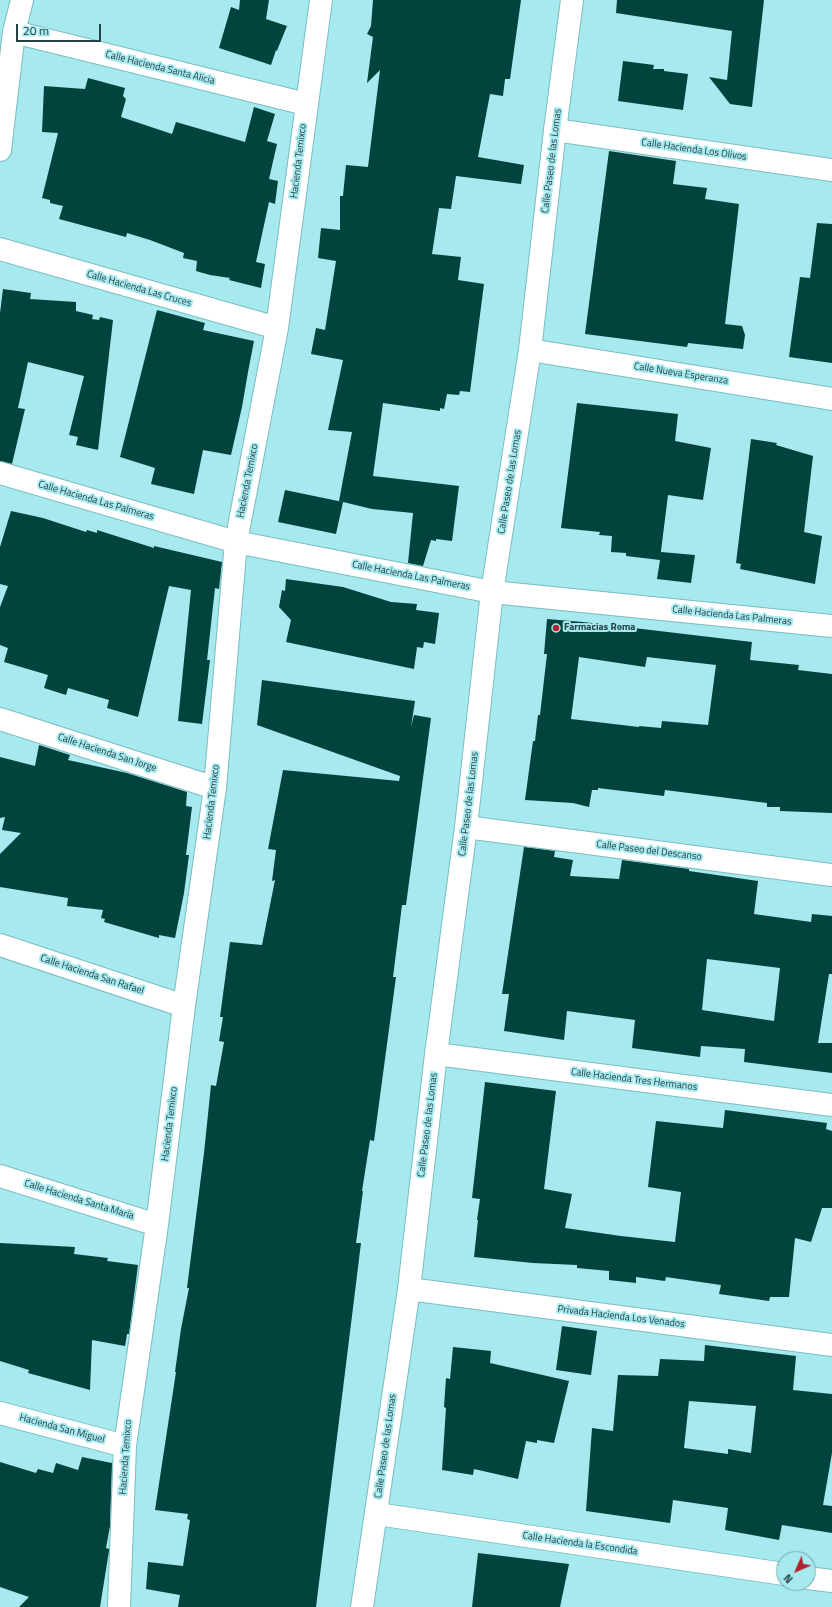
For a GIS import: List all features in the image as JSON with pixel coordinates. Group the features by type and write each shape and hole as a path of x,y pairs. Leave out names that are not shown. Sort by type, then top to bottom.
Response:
{"street":[{"path":"0,150 14,32 22,0"},
{"name":"Hacienda Temixco","path":"119,1607 125,1446 158,1225 184,1006 215,788 236,542 277,328 306,104 322,0"},
{"name":"Calle Paseo de las Lomas","path":"362,1607 409,1290 436,1054 466,827 492,592 530,350 555,130 572,0"},
{"name":"Calle Hacienda Santa Alicia","path":"14,32 306,104"},
{"name":"Calle Hacienda Los Olivos","path":"555,130 832,170"},
{"name":"Calle Hacienda Las Cruces","path":"0,249 277,328"},
{"name":"Calle Nueva Esperanza","path":"530,350 832,399"},
{"name":"Calle Hacienda Las Palmeras","path":"0,473 236,542 492,592 832,626"},
{"name":"Calle Hacienda San Jorge","path":"0,719 215,788"},
{"name":"Calle Paseo del Descanso","path":"466,827 832,875"},
{"name":"Calle Hacienda San Rafael","path":"0,945 184,1006"},
{"name":"Calle Hacienda Tres Hermanos","path":"436,1054 832,1105"},
{"name":"Calle Hacienda Santa María","path":"0,1176 158,1225"},
{"name":"Privada Hacienda Los Venados","path":"409,1290 832,1345"},
{"name":"Hacienda San Miguel","path":"0,1412 125,1446"},
{"name":"Calle Hacienda la Escondida","path":"376,1514 776,1573"},
{"path":"816,1579 832,1581"}],"building":[{"path":"240,0 269,0 266,19 287,26 271,65 219,48 231,7 239,10"},
{"path":"373,0 521,0 510,79 505,79 503,96 490,94 478,157 524,165 521,184 456,176 451,209 439,208 432,254 461,257 458,280 484,284 470,392 460,391 459,395 447,394 444,409 440,408 440,411 383,403 373,476 459,486 452,541 436,539 436,541 431,540 423,566 408,563 413,513 372,509 339,501 352,432 328,430 343,360 311,354 316,328 325,330 336,261 318,258 321,228 340,230 340,196 343,196 346,165 368,167 380,70 367,83 373,37 367,34 371,26"},
{"path":"617,0 764,0 752,107 730,104 709,77 727,80 732,31 616,13"},
{"path":"623,61 654,65 653,69 664,69 664,71 688,74 683,110 618,101"},
{"path":"88,78 125,88 123,96 126,99 121,117 172,134 176,122 245,142 254,107 275,114 267,141 277,144 269,179 278,181 275,204 269,202 256,262 265,264 261,288 229,280 230,278 196,271 197,261 183,258 184,253 150,240 127,233 126,237 59,219 63,206 50,203 50,200 42,198 58,133 42,132 44,86 85,89"},
{"path":"609,151 676,161 673,184 707,188 705,199 739,204 725,324 742,326 745,335 743,349 688,343 687,347 585,334"},
{"path":"817,223 832,224 832,363 789,357 800,277 810,278"},
{"path":"3,289 31,293 30,299 76,302 76,311 93,315 92,319 99,320 100,317 113,320 98,450 76,445 78,437 69,435 84,376 28,362 18,408 25,409 12,464 0,461 0,313"},
{"path":"157,310 205,323 203,330 254,341 242,407 231,455 203,450 194,494 151,484 155,468 120,457"},
{"path":"577,403 678,414 675,441 711,448 703,500 668,495 660,559 661,552 695,555 691,583 657,579 660,560 626,556 626,553 611,552 612,536 599,535 600,532 561,528"},
{"path":"751,439 777,443 776,445 813,456 804,532 822,536 815,584 740,569 741,564 736,563"},
{"path":"285,490 343,502 336,534 278,522"},
{"path":"11,511 43,518 86,532 87,530 97,533 97,530 154,548 154,546 222,562 219,589 215,588 207,660 210,660 202,724 178,721 191,590 169,586 138,717 107,708 109,700 68,688 66,695 44,688 48,675 4,662 8,648 0,645 0,607 8,586 0,584 0,547"},
{"path":"286,579 343,587 391,602 417,604 416,610 439,613 435,644 424,642 423,648 417,647 414,669 286,642 291,620 279,607 282,590 285,591"},
{"path":"547,619 752,642 750,660 799,665 798,670 832,674 832,813 780,811 780,807 767,807 767,803 665,790 664,796 598,788 598,790 592,790 589,807 573,803 525,800 533,741 535,741 538,715 540,715 547,654 544,654","holes":["579,657 645,667 647,657 716,665 708,725 662,721 661,728 571,719"]},
{"path":"262,680 415,701 411,727 414,715 431,718 406,905 402,905 393,977 396,977 374,1141 370,1140 362,1191 356,1243 361,1243 316,1607 178,1607 180,1595 146,1589 148,1562 183,1566 190,1520 187,1519 188,1514 155,1510 181,1329 189,1288 187,1288 211,1085 216,1086 224,1042 219,1041 223,1017 220,1017 230,942 262,945 275,880 272,881 276,850 268,849 283,770 399,781 400,776 257,725"},
{"path":"39,745 70,755 68,760 127,773 187,792 186,806 192,807 186,855 189,855 184,893 175,938 159,935 159,938 104,922 105,919 101,918 103,910 67,906 68,898 0,887 0,854 21,833 2,830 5,817 0,818 0,757 35,766"},
{"path":"524,847 555,851 554,857 573,860 570,876 619,879 622,860 689,869 689,871 758,881 754,914 811,922 812,914 832,916 832,974 829,974 818,1043 832,1043 832,1073 744,1062 745,1049 701,1046 700,1057 632,1048 635,1020 567,1011 564,1040 504,1031 509,994 502,994","holes":["707,959 780,968 774,1021 702,1010"]},
{"path":"485,1082 556,1091 544,1189 572,1194 565,1228 621,1236 675,1242 681,1192 648,1187 656,1121 723,1128 725,1110 827,1123 826,1129 832,1131 832,1208 822,1208 811,1242 795,1238 789,1297 770,1297 769,1301 719,1294 721,1285 666,1277 665,1281 636,1277 636,1283 609,1280 609,1271 577,1268 577,1265 533,1263 474,1257 480,1199 472,1198"},
{"path":"0,1243 75,1247 74,1254 108,1258 107,1261 138,1265 129,1334 127,1334 125,1346 92,1340 90,1390 28,1373 29,1370 0,1361"},
{"path":"562,1326 597,1331 591,1375 556,1370"},
{"path":"705,1345 796,1356 793,1390 832,1394 832,1453 823,1505 832,1506 832,1533 782,1525 779,1540 725,1530 728,1508 673,1500 670,1523 586,1511 592,1428 613,1431 618,1375 658,1376 660,1359 704,1361","holes":["689,1401 756,1406 751,1453 728,1449 728,1454 684,1448"]},
{"path":"453,1347 491,1351 490,1363 569,1381 554,1443 537,1440 537,1443 526,1441 518,1479 474,1469 473,1475 442,1470 446,1408 444,1407 446,1378 450,1379"},
{"path":"82,1457 112,1463 110,1526 106,1548 109,1549 109,1551 100,1607 19,1607 29,1597 0,1587 0,1462 36,1473 38,1469 53,1473 56,1463 78,1470"},
{"path":"478,1553 569,1564 560,1607 472,1607"}],"place":[{"name":"Farmacias Roma","path":"556,628"}]}
